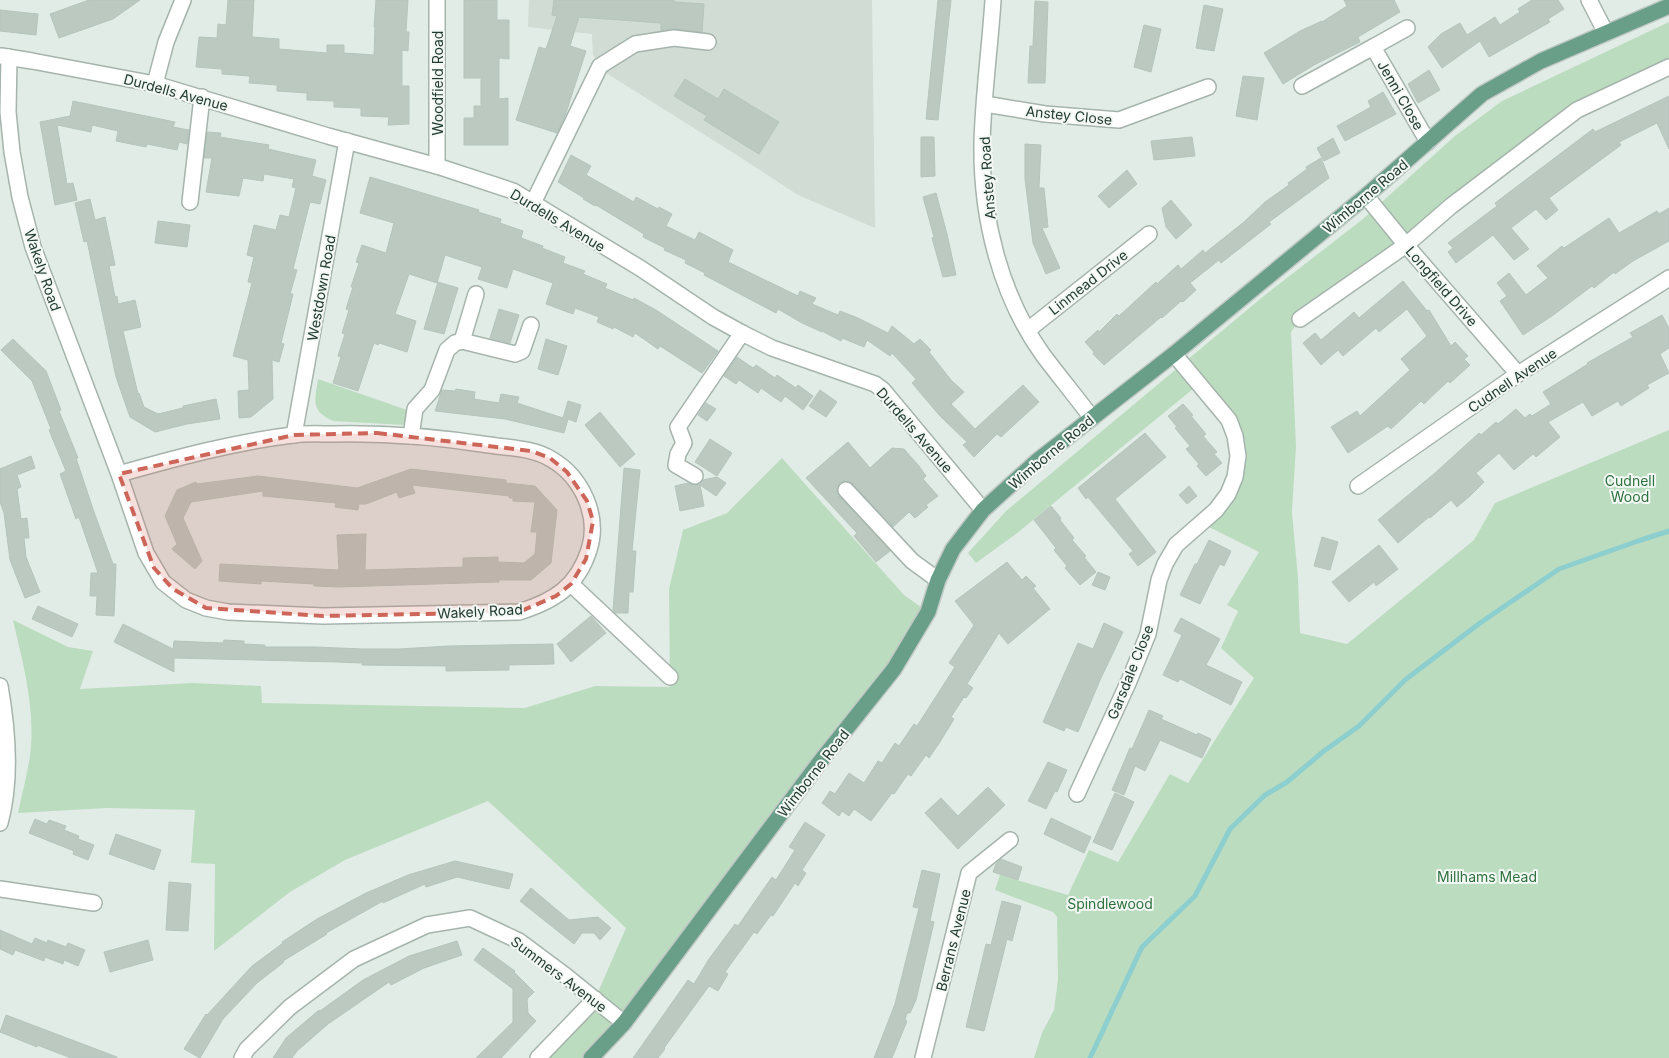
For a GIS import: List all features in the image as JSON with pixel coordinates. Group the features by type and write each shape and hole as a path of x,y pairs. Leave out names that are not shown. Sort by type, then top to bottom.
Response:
{"main road":[{"name":"Wimborne Road","path":"591,1058 624,1023 819,763 894,669 928,612 938,580 953,549 983,510 1037,461 1174,354 1366,196 1482,94 1541,61 1669,6"}],"street":[{"path":"155,84 166,42 183,0"},
{"name":"Woodfield Road","path":"437,0 437,166"},
{"name":"Anstey Road","path":"993,0 982,145 985,200 992,240 1001,270 1028,330 1043,354 1092,418"},
{"path":"1589,0 1606,33"},
{"name":"Jenni Close","path":"1302,86 1407,28"},
{"path":"533,203 600,66 635,44 674,38 708,42"},
{"name":"Jenni Close","path":"1374,47 1428,142"},
{"name":"Durdells Avenue","path":"4,57 155,84 437,166 513,191 742,333 772,348 875,384 983,510"},
{"name":"Wakely Road","path":"4,57 12,152 20,197 33,247 119,474 146,552 163,582 186,600 206,608 228,612 323,616 519,612 538,606 556,596 571,584 580,573 591,543 593,522 587,501 577,484 567,472 550,458 531,451 377,433 294,435 226,446 119,474"},
{"path":"1300,319 1406,246 1451,206 1577,110 1669,67"},
{"name":"Anstey Close","path":"984,104 1045,114 1119,120 1208,87"},
{"path":"190,202 202,97"},
{"name":"Westdown Road","path":"294,435 347,141"},
{"name":"Longfield Drive","path":"1366,196 1406,246 1518,374"},
{"name":"Linmead Drive","path":"1028,330 1149,234"},
{"name":"Cudnell Avenue","path":"1358,486 1518,374 1669,278"},
{"path":"462,341 476,294"},
{"path":"411,436 415,409 432,390 447,350 455,343 462,341 515,354 522,351 532,325"},
{"path":"695,476 676,465 678,454 684,443 678,427 742,333"},
{"name":"Garsdale Close","path":"1077,794 1125,690 1148,634 1159,580 1165,564 1176,545 1216,510 1228,494 1235,477 1238,456 1235,436 1229,420 1174,354"},
{"path":"846,490 912,561 938,580"},
{"path":"571,584 670,677"},
{"path":"0,686 6,719 8,763 4,809 0,823"},
{"name":"Berrans Avenue","path":"923,1058 969,873 1010,840"},
{"path":"0,889 94,903"},
{"name":"Summers Avenue","path":"242,1058 247,1049 290,1007 354,959 427,924 470,918 520,941 624,1023"},
{"path":"538,1058 595,999"}],"highlighted area":[{"path":"377,433 531,451 550,458 567,472 587,501 593,521 586,559 571,584 556,596 519,612 323,616 206,608 173,589 154,568 119,474 294,435"}],"shaded area":[{"path":"529,0 872,0 875,228 798,195 606,73 593,55 592,34 528,27"}],"green space":[{"path":"1669,22 1669,67 1577,110 1300,319 1291,332 1296,446 1292,512 1298,578 1300,633 1347,644 1474,540 1495,503 1669,430 1669,1058 1034,1058 1042,1033 1054,1010 1058,979 1057,917 1053,912 995,890 1000,875 1068,895 1089,850 1118,862 1170,774 1188,783 1254,678 1221,648 1238,611 1227,605 1259,552 1201,523 1228,494 1235,436 1199,384 1016,534 976,563 968,553 1006,511 1265,295 1363,219 1455,136 1502,101"},
{"path":"318,379 407,410 405,425 333,421 317,409 315,399"},
{"path":"782,458 904,595 928,612 591,1058 538,1058 595,999 626,928 488,801 345,860 290,892 214,951 215,864 191,863 195,810 107,808 18,813 30,756 31,722 28,687 13,620 68,647 93,651 80,689 192,683 261,686 262,703 525,708 595,686 670,687 669,589 683,530 727,513"}],"building":[{"path":"89,0 140,0 113,19 59,38 50,14"},
{"path":"228,0 254,0 252,37 279,39 279,49 327,53 327,45 344,45 344,53 374,55 376,0 408,0 406,32 409,32 408,51 402,50 402,86 409,86 409,124 388,125 389,117 361,116 361,108 334,107 334,101 307,100 307,93 277,91 277,85 249,83 250,76 222,74 222,69 196,67 199,37 217,38 218,24 226,25"},
{"path":"464,0 497,0 497,20 509,20 509,59 499,58 499,99 508,98 508,145 464,145 464,118 474,118 474,106 481,106 481,78 464,78"},
{"path":"554,0 674,0 674,2 704,4 702,32 675,29 661,31 661,23 579,17 570,46 586,51 565,116 557,133 516,120 539,47 546,49 557,16 552,15"},
{"path":"938,0 951,0 938,120 926,119"},
{"path":"1344,0 1394,0 1400,12 1358,37 1360,42 1314,65 1283,84 1264,53 1300,31 1322,22 1347,6"},
{"path":"1532,0 1558,0 1564,9 1548,19 1550,22 1489,57 1480,41 1442,68 1428,47 1441,34 1460,23 1467,35 1495,17 1500,25 1520,12 1518,9"},
{"path":"1035,1 1048,2 1045,83 1028,83 1030,46 1033,46"},
{"path":"1204,5 1223,9 1214,51 1196,48"},
{"path":"0,10 38,14 36,35 0,31"},
{"path":"1144,25 1161,29 1151,72 1134,67"},
{"path":"1429,70 1440,90 1418,103 1408,84"},
{"path":"1243,76 1264,78 1257,120 1236,116"},
{"path":"685,79 718,99 724,89 779,122 759,154 704,120 707,116 674,96"},
{"path":"1383,92 1396,114 1345,141 1337,126 1371,107 1368,101"},
{"path":"1669,96 1669,149 1657,123 1619,142 1621,145 1549,198 1558,210 1546,220 1536,209 1511,228 1529,249 1514,260 1493,235 1456,263 1448,252 1453,248 1448,243 1497,206 1495,203 1593,129 1595,132"},
{"path":"73,101 175,122 173,127 189,130 187,144 179,142 177,150 147,144 146,147 116,141 118,131 92,125 91,132 57,125 67,184 73,183 77,200 55,205 40,122 70,116"},
{"path":"207,132 221,133 220,137 269,145 268,149 316,160 312,176 326,180 320,204 310,202 293,269 297,270 290,294 293,294 281,343 284,344 279,362 272,360 273,399 251,417 239,418 238,391 249,390 248,360 233,356 252,283 248,282 254,257 247,255 254,225 276,230 280,215 289,217 296,188 292,187 294,179 264,174 263,181 243,178 239,196 206,192 212,158 204,158"},
{"path":"921,137 934,137 935,176 921,177"},
{"path":"1192,137 1195,156 1154,160 1151,141"},
{"path":"1333,138 1340,153 1324,161 1317,148"},
{"path":"1025,144 1041,145 1039,188 1044,188 1048,227 1042,228 1060,268 1046,274 1033,243 1025,179"},
{"path":"571,155 591,166 586,175 634,202 636,197 672,214 666,226 695,240 699,232 733,250 728,262 798,296 800,291 816,298 812,304 838,315 840,311 888,333 892,326 914,344 920,339 931,350 929,352 951,380 964,392 951,404 975,429 1023,385 1039,402 1001,437 997,434 974,457 963,445 967,442 940,416 912,383 916,379 892,353 890,356 867,340 864,347 842,338 841,341 802,323 778,309 776,313 704,275 705,273 685,263 686,260 664,250 665,248 643,237 644,234 583,199 558,182"},
{"path":"1321,158 1329,178 1269,222 1271,224 1221,263 1219,260 1190,283 1196,290 1104,365 1093,354 1094,352 1085,342 1098,330 1099,332 1117,314 1119,316 1156,282 1157,284 1178,265 1181,269 1203,250 1205,253 1244,222 1265,202 1289,185 1288,183 1307,169 1306,167"},
{"path":"1127,170 1137,184 1109,208 1098,196"},
{"path":"370,177 479,210 478,212 501,219 500,223 523,231 521,238 565,257 563,263 585,271 583,274 607,284 605,288 633,300 634,298 656,310 718,351 702,373 660,346 658,349 635,333 633,337 614,327 613,329 597,322 599,317 575,308 573,314 546,304 553,283 513,269 507,288 478,279 482,267 445,255 437,283 409,274 395,314 416,321 407,352 374,343 358,391 333,383 341,357 338,356 345,334 342,333 349,310 346,309 359,263 356,262 362,245 386,253 394,223 360,213"},
{"path":"936,193 956,275 943,277 932,238 934,237 923,197"},
{"path":"90,199 95,220 105,217 115,265 109,266 118,304 135,300 141,327 123,331 138,394 144,407 158,414 216,399 220,419 187,424 155,432 130,417 116,377 87,241 84,242 75,203"},
{"path":"1171,200 1192,225 1176,239 1166,227 1162,208"},
{"path":"1669,208 1669,241 1633,261 1615,274 1614,272 1594,288 1592,286 1523,335 1500,301 1507,296 1497,283 1509,273 1526,295 1548,278 1537,266 1562,246 1564,248 1609,218 1619,233 1657,211 1659,214"},
{"path":"158,221 190,225 187,247 155,243"},
{"path":"1403,281 1427,311 1429,310 1451,346 1455,342 1468,356 1464,359 1470,365 1450,383 1448,381 1424,404 1421,401 1391,429 1388,426 1348,453 1331,427 1357,411 1360,416 1410,370 1401,359 1427,336 1407,309 1379,332 1376,328 1343,356 1338,350 1321,365 1303,343 1315,333 1321,340 1354,312 1359,318"},
{"path":"438,282 458,288 444,334 424,329"},
{"path":"499,309 519,315 510,343 490,338"},
{"path":"1662,315 1669,328 1669,348 1660,354 1669,373 1647,385 1649,388 1621,406 1618,401 1592,416 1583,402 1548,422 1560,437 1536,457 1533,454 1514,470 1499,453 1476,473 1484,482 1470,496 1457,507 1451,500 1398,543 1378,520 1435,473 1479,433 1481,435 1496,422 1498,424 1516,409 1525,418 1530,414 1532,416 1551,404 1543,392 1587,363 1633,337 1630,333"},
{"path":"13,339 46,371 61,410 59,411 78,458 76,458 94,512 113,564 116,564 114,616 96,615 97,596 90,596 91,573 98,573 79,517 76,519 60,474 66,471 49,430 51,429 32,381 1,350"},
{"path":"546,339 567,346 558,375 538,369"},
{"path":"737,357 753,368 756,365 775,378 777,375 796,388 798,385 813,396 803,410 785,396 781,402 761,388 758,393 739,380 736,384 724,376"},
{"path":"456,389 475,392 474,399 499,403 501,394 519,397 517,403 563,418 568,401 581,405 576,422 568,419 564,433 505,419 435,411 442,390 455,391"},
{"path":"820,390 837,402 826,417 809,406"},
{"path":"706,403 716,409 707,421 698,415"},
{"path":"1183,404 1206,434 1203,436 1217,452 1214,454 1222,463 1206,476 1197,466 1199,464 1186,449 1190,446 1168,416"},
{"path":"600,412 635,454 620,467 585,425"},
{"path":"1145,433 1166,457 1115,499 1156,552 1138,566 1129,554 1133,551 1088,497 1086,499 1078,488"},
{"path":"710,439 732,453 717,476 695,462"},
{"path":"848,442 870,468 892,448 904,449 926,476 923,479 938,496 926,505 928,507 915,518 909,512 893,527 852,483 844,481 839,484 837,492 839,496 890,551 876,562 854,536 857,533 806,478"},
{"path":"31,456 35,468 17,475 21,487 17,489 21,519 27,518 29,538 24,538 26,557 40,592 25,598 10,560 4,513 0,502 0,469"},
{"path":"624,468 640,470 632,551 636,551 633,592 629,592 628,613 615,613 613,610"},
{"path":"411,469 506,480 506,483 535,486 557,510 551,563 531,580 499,580 499,582 338,587 261,581 261,584 219,581 220,564 339,570 337,535 366,534 365,570 463,567 463,558 498,557 498,562 524,563 535,554 537,532 531,532 535,502 513,501 513,498 509,498 509,496 412,485 415,493 399,498 397,492 366,504 359,504 358,510 335,507 336,503 263,496 263,491 191,502 183,518 202,561 195,569 172,549 177,544 165,516 177,490 196,482 197,484 258,476 357,488"},
{"path":"717,477 726,483 716,496 700,485 704,506 680,511 675,486 688,483 700,484 703,480"},
{"path":"1189,486 1197,496 1187,504 1179,495"},
{"path":"1051,506 1074,538 1072,540 1086,556 1084,557 1096,572 1080,585 1065,568 1067,566 1054,550 1056,548 1034,520"},
{"path":"1322,537 1338,542 1330,570 1314,566"},
{"path":"1209,540 1231,551 1224,566 1220,564 1200,604 1180,595"},
{"path":"1379,545 1398,569 1376,586 1374,582 1349,602 1332,582"},
{"path":"1007,562 1022,580 1026,576 1036,586 1033,588 1050,609 1008,644 999,633 967,684 973,688 966,698 964,697 951,717 954,719 940,742 929,758 926,755 911,776 908,774 871,821 854,809 849,816 842,811 839,816 822,803 830,791 835,794 849,773 864,783 878,761 882,763 895,743 899,746 914,724 917,726 955,667 949,663 974,625 955,601"},
{"path":"1098,572 1110,577 1105,590 1092,585"},
{"path":"38,606 78,624 72,637 32,619"},
{"path":"591,616 606,633 571,662 557,644"},
{"path":"1181,618 1220,639 1206,665 1242,682 1231,705 1180,679 1178,682 1163,675 1182,635 1174,631"},
{"path":"1104,623 1123,632 1078,732 1066,727 1064,731 1043,722 1078,643 1093,649"},
{"path":"123,624 173,649 174,641 223,643 224,640 244,641 244,644 265,645 265,647 363,649 553,644 554,664 509,665 509,670 446,671 446,666 174,658 174,672 114,642"},
{"path":"1149,710 1163,716 1161,719 1211,739 1202,758 1160,740 1145,771 1135,766 1124,795 1112,790"},
{"path":"1048,762 1067,770 1057,792 1055,791 1046,809 1028,801"},
{"path":"988,787 1005,805 958,849 925,813 941,798 958,816"},
{"path":"1115,793 1134,802 1112,850 1093,842"},
{"path":"1051,818 1091,837 1084,853 1044,834"},
{"path":"35,819 47,824 49,820 66,826 64,830 79,836 78,839 94,845 88,860 73,854 74,851 29,833"},
{"path":"805,822 825,835 802,870 806,873 798,886 795,883 773,916 771,915 757,934 754,932 725,972 728,974 718,991 709,986 658,1058 633,1058 688,980 694,984 709,959 735,924 738,926 772,877 776,880 795,850 789,847"},
{"path":"116,834 161,850 154,870 109,854"},
{"path":"1001,859 1022,867 1018,880 993,872 996,864"},
{"path":"455,861 513,874 509,889 457,877 426,887 425,884 383,903 383,901 326,933 283,961 257,983 223,1019 200,1058 184,1049 206,1014 252,966 282,942 317,919 366,893 408,875"},
{"path":"922,870 940,874 930,921 934,922 916,1000 910,1013 907,1013 905,1020 907,1021 892,1058 874,1058 895,1004 919,908 913,907"},
{"path":"169,882 191,884 188,931 166,930"},
{"path":"531,888 569,920 598,917 611,928 600,940 594,933 582,933 574,944 520,901"},
{"path":"1002,901 1021,906 1012,941 1007,939 984,1031 966,1027 986,944 991,945"},
{"path":"0,930 32,944 35,938 47,943 48,940 66,947 68,943 85,950 78,966 64,960 63,964 45,957 44,961 15,950 13,955 0,949"},
{"path":"148,940 153,960 110,972 104,952"},
{"path":"457,941 462,955 424,968 391,985 389,982 328,1024 297,1051 292,1058 273,1058 286,1038 319,1010 363,980 409,956"},
{"path":"483,948 515,971 534,992 527,999 528,1013 536,1021 501,1058 476,1058 513,1022 513,989 474,960"},
{"path":"6,1015 117,1058 71,1058 37,1045 37,1047 0,1032"}],"waterway":[{"path":"1090,1058 1142,947 1195,896 1230,829 1265,795 1287,782 1324,751 1359,726 1405,680 1480,623 1559,569 1669,531"}],"park label":[{"name":"Cudnell Wood","path":"1630,488"},
{"name":"Millhams Mead","path":"1487,876"},
{"name":"Spindlewood","path":"1110,903"}]}
